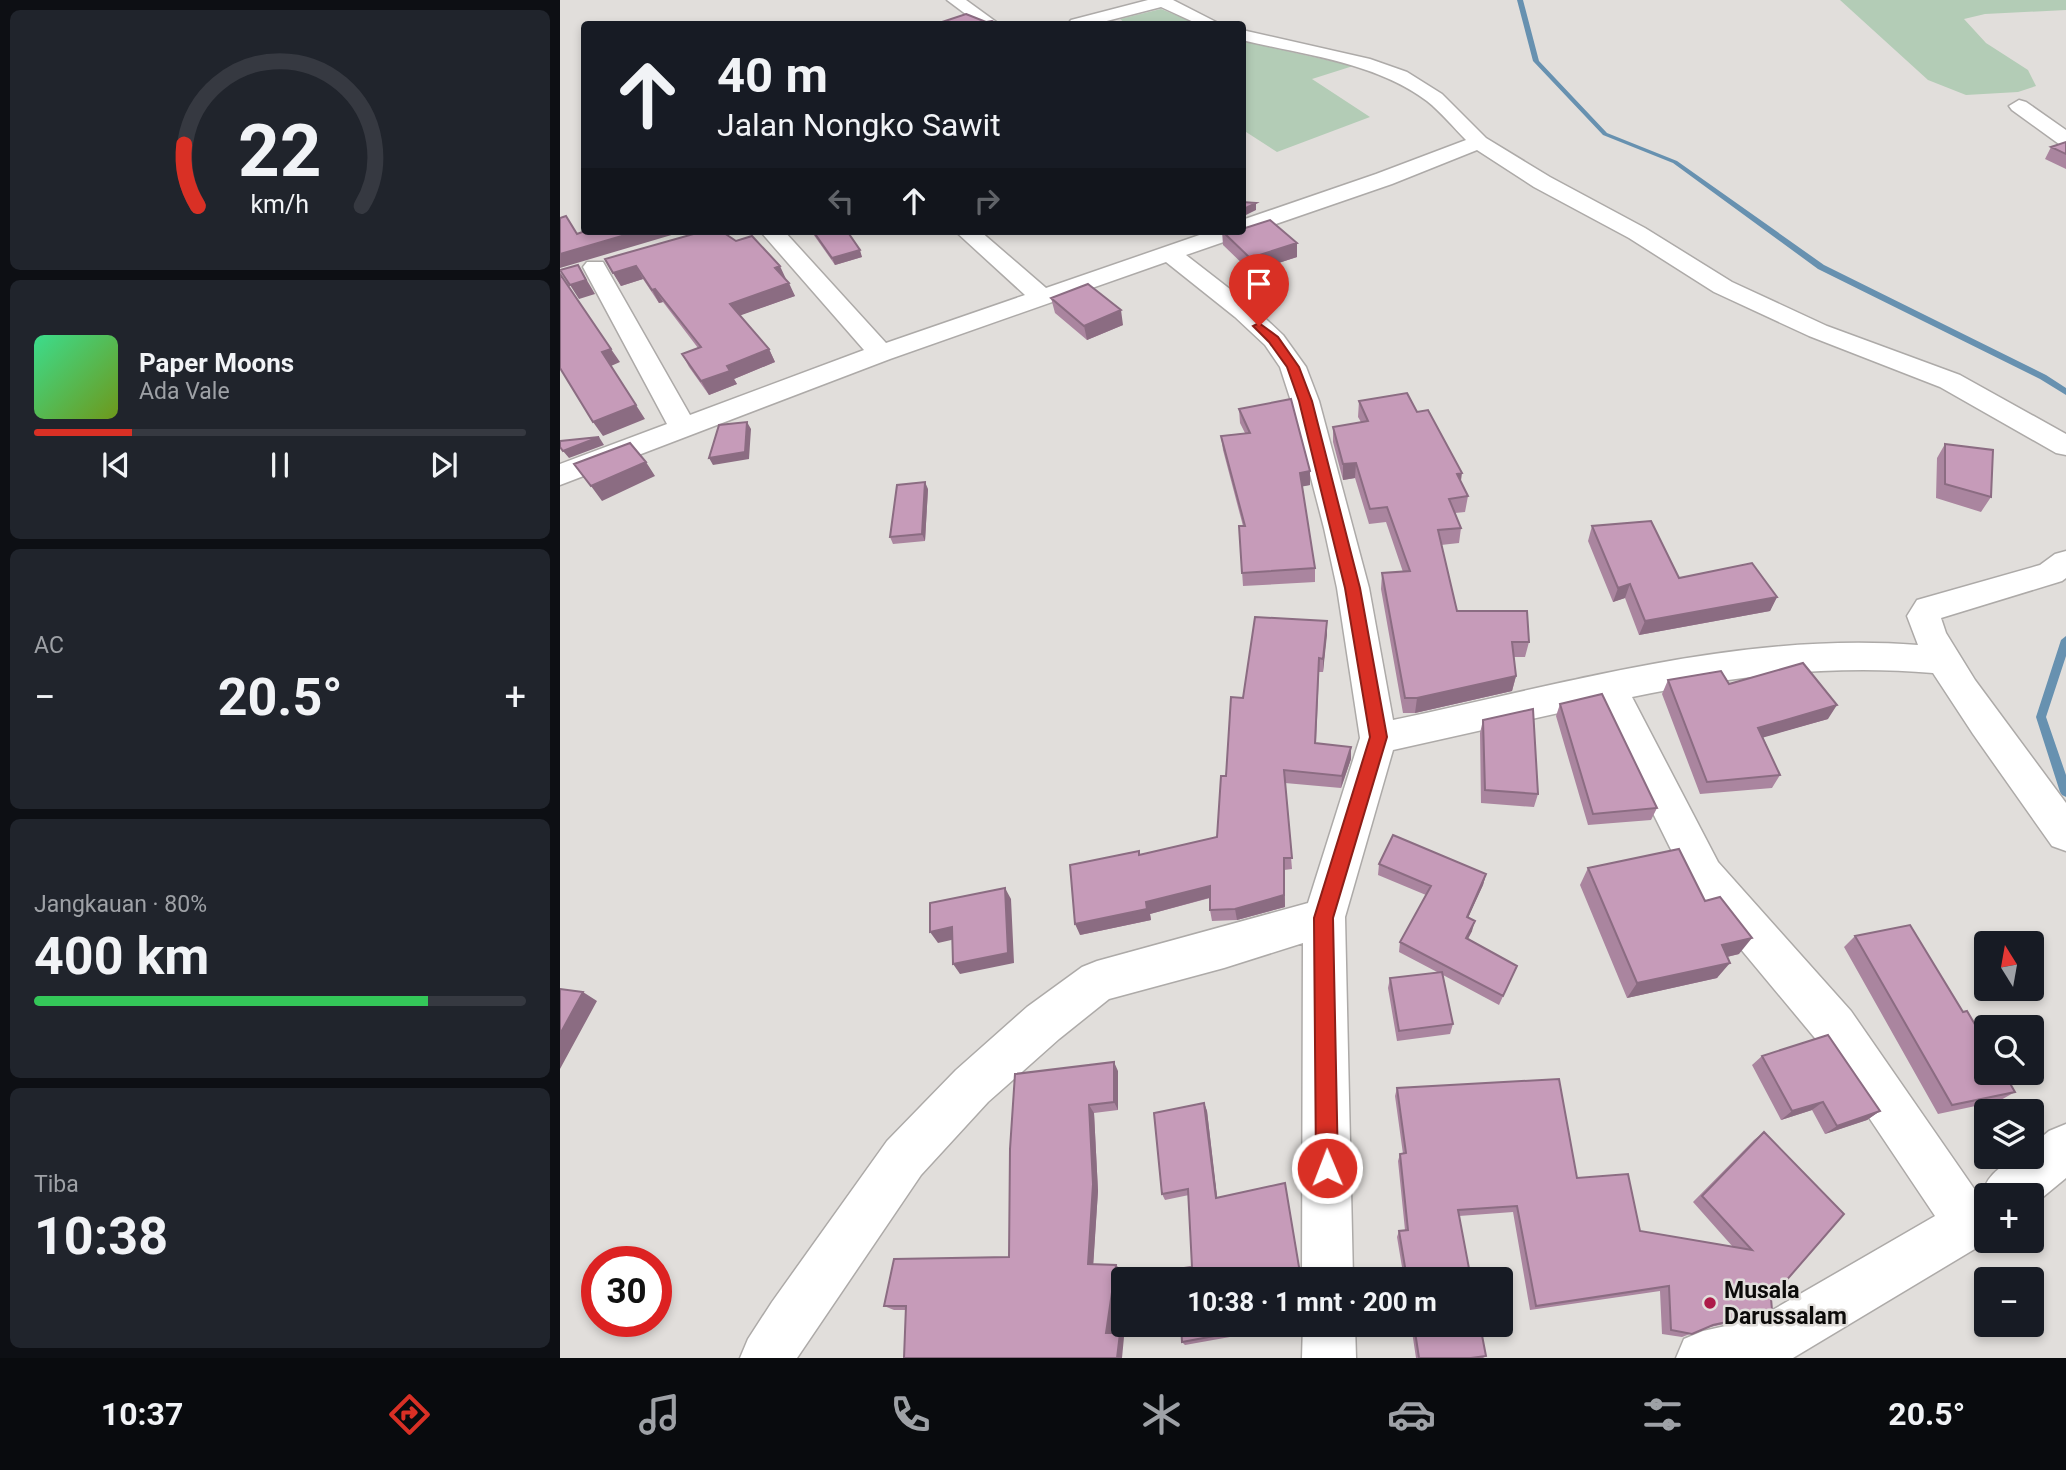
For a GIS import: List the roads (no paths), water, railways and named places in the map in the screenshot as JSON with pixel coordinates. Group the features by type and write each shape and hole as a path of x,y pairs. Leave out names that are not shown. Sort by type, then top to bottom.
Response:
{"street":[{"path":"955,0 986,21"},
{"path":"1088,21 1162,1 1205,21"},
{"path":"1246,36 1364,63 1400,76 1435,98 1479,142 1542,182 1637,233 1723,287 1818,331 1950,381 2066,446"},
{"path":"2019,106 2066,140"},
{"path":"1246,227 1363,187 1479,142"},
{"path":"775,235 881,353"},
{"path":"971,235 1042,297"},
{"path":"560,475 625,453 683,428 881,353 1042,297 1177,243 1214,235"},
{"path":"1177,243 1274,340 1293,367 1306,401 1353,588 1378,737 1324,918 1328,1267"},
{"path":"595,267 683,428"},
{"path":"2066,562 2051,573 1929,609 1924,616 1924,626 1942,660 2066,834"},
{"path":"1378,737 1657,676 1749,664 1864,654 1942,660"},
{"path":"1609,688 1704,875 1974,1194"},
{"path":"766,1358 904,1158 972,1086 1043,1023 1097,982 1324,918"},
{"path":"2021,1183 2066,1148"},
{"path":"1703,1358 1766,1344 1974,1218"},
{"path":"1329,1337 1329,1358"}],"waterway":[{"path":"1520,0 1536,61 1605,134 1675,162 1821,267 2043,377 2066,392"},
{"path":"2066,640 2041,717 2066,792"}],"place":[{"name":"Musala Darussalam","path":"1710,1303"}]}
